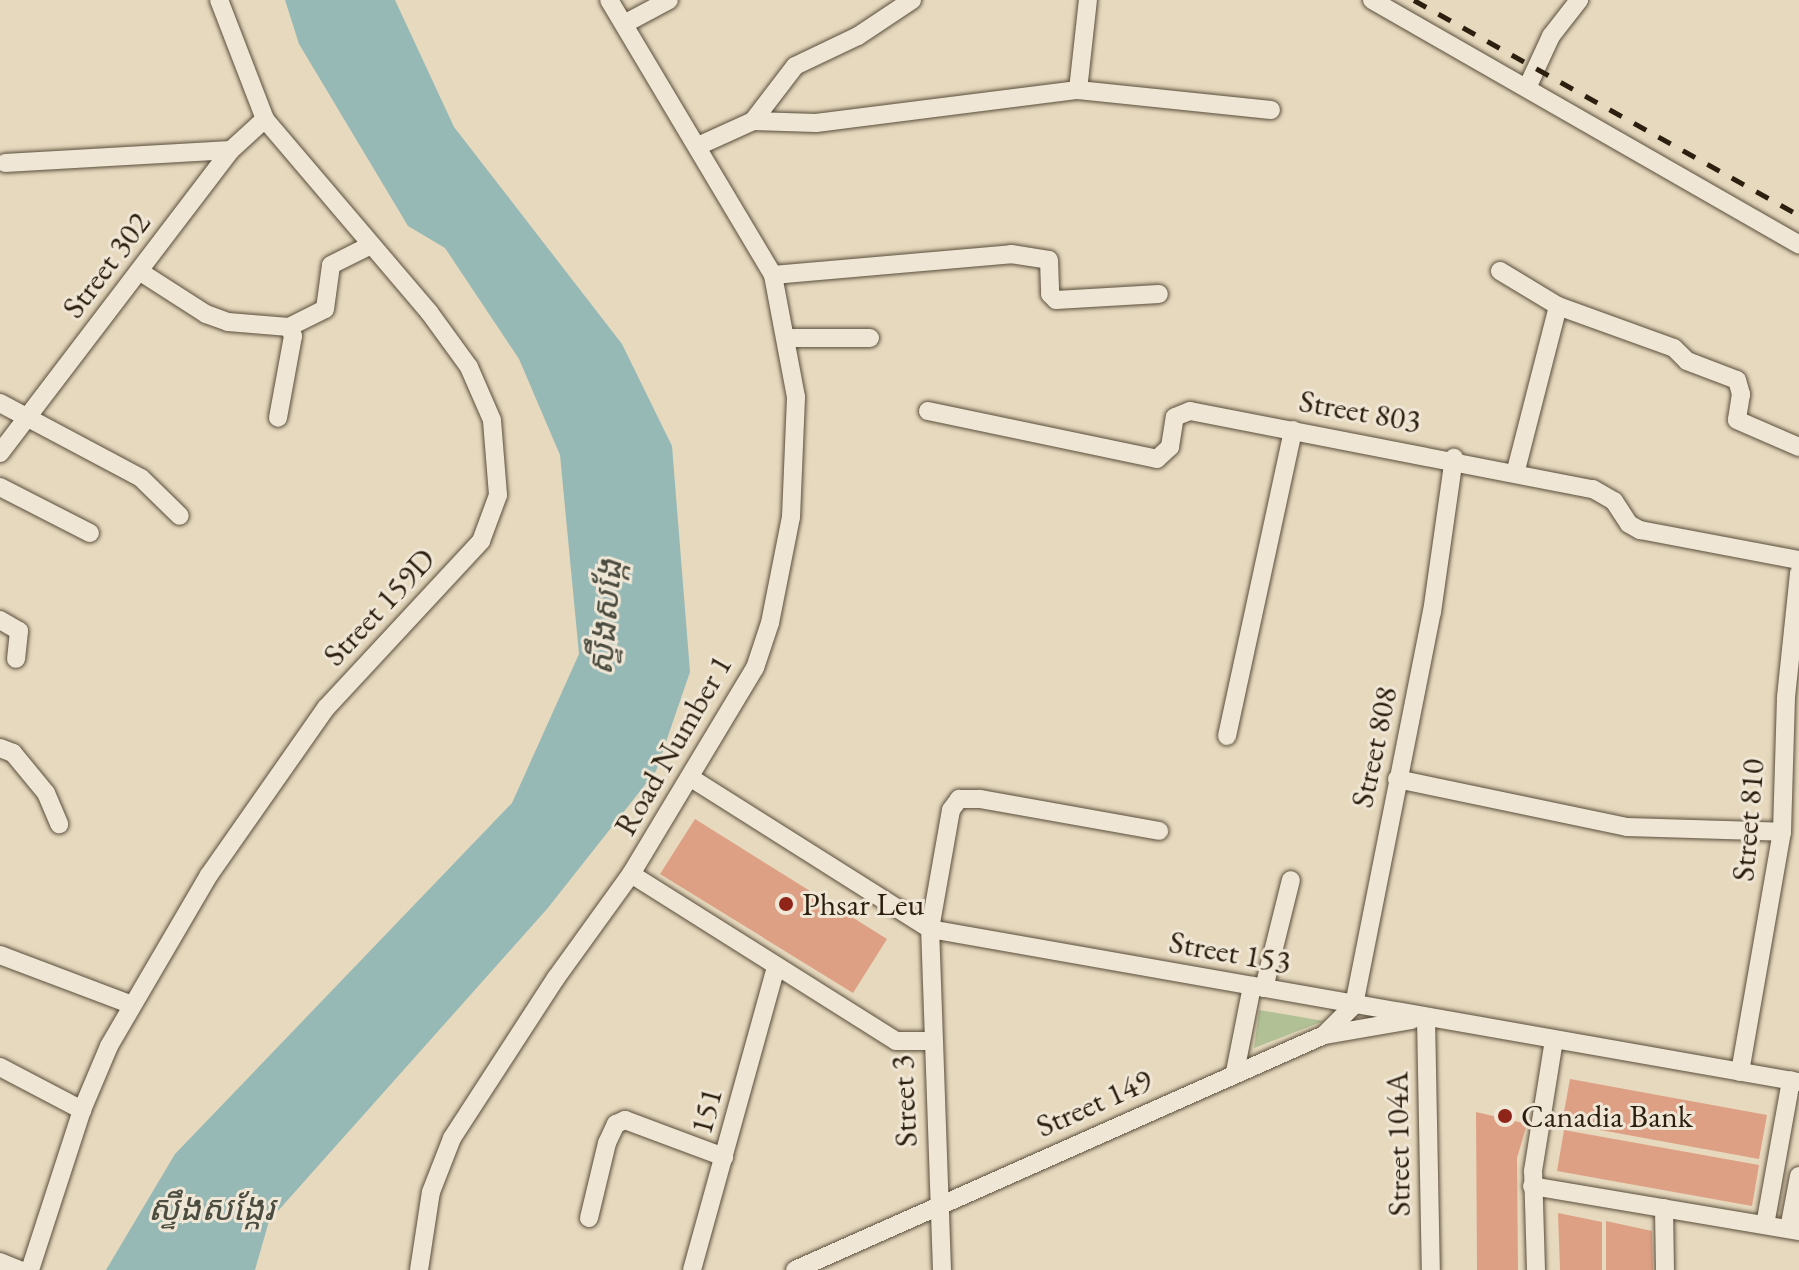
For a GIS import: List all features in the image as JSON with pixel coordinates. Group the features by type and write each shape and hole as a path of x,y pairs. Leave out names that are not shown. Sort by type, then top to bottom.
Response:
{"street":[{"name":"Street 159D","path":"30,1270 82,1110 132,1005 209,875 326,708 465,559 493,520 498,458 481,391 455,345 265,119 219,0"},
{"name":"Road Number 1","path":"419,1270 431,1192 452,1138 556,978 631,874 755,668 782,570 797,458 796,397 788,338 773,275 609,0"},
{"path":"624,24 669,0"},
{"path":"753,121 795,66 858,36 912,0"},
{"path":"1078,90 1088,0"},
{"path":"1372,0 1799,245"},
{"path":"1527,88 1551,36 1579,0"},
{"path":"698,146 753,121 816,123 1078,90 1271,110"},
{"name":"Street 302","path":"0,453 231,150 265,119"},
{"path":"5,163 231,150"},
{"path":"139,271 206,314 228,322 289,327 325,309 331,265 371,245"},
{"path":"773,275 1011,254 1049,260 1050,294 1056,300 1159,294"},
{"path":"1500,271 1558,306 1674,348 1687,361 1737,380 1741,394 1737,420 1799,447"},
{"path":"1516,470 1558,306"},
{"path":"278,418 293,336 289,327"},
{"path":"788,338 870,338"},
{"path":"0,403 141,478 180,516"},
{"name":"Street 803","path":"928,411 1157,459 1170,447 1180,411 1293,430 1516,470 1604,494 1640,530 1799,560"},
{"path":"1227,736 1293,430"},
{"name":"Street 808","path":"1354,1005 1432,612 1454,458"},
{"path":"0,487 90,533"},
{"name":"Street 810","path":"1740,1072 1782,832 1799,573"},
{"path":"0,620 19,631 16,659"},
{"path":"0,748 13,753 46,793 59,824"},
{"name":"Street 153","path":"691,778 930,929 1795,1081"},
{"path":"1397,779 1627,827 1782,832"},
{"name":"Street 3","path":"942,1270 931,1041 930,929 951,810 959,799 1159,831"},
{"path":"631,874 896,1041 931,1041"},
{"path":"1235,1072 1291,880"},
{"path":"0,955 132,1005"},
{"name":"151","path":"692,1270 776,968"},
{"path":"1324,1035 1354,1005"},
{"name":"Street 149","path":"795,1270 1324,1035 1426,1018"},
{"name":"Street 104A","path":"1426,1018 1431,1270"},
{"path":"1536,1270 1532,1186 1554,1040"},
{"path":"0,1067 82,1110"},
{"path":"1765,1225 1795,1081"},
{"path":"589,1218 616,1124 625,1120 724,1157"},
{"path":"1532,1186 1794,1230 1799,1176"},
{"path":"1664,1208 1665,1270"},
{"path":"0,1262 20,1270"}],"green space":[{"path":"1259,1010 1324,1021 1254,1048"}],"water":[{"name":"ស្ទឹងសង្កែរ","path":"285,0 395,0 454,127 622,344 672,446 690,672 656,771 547,909 269,1221 255,1270 106,1270 175,1154 512,803 579,654 560,455 519,359 445,248 408,226 299,44"}],"building":[{"path":"695,819 887,939 853,993 660,874"},
{"path":"1570,1079 1767,1115 1759,1159 1562,1123"},
{"path":"1476,1112 1527,1124 1517,1158 1518,1270 1477,1270"},
{"path":"1564,1130 1759,1165 1752,1206 1557,1171"},
{"path":"1558,1213 1602,1222 1602,1270 1560,1270"},
{"path":"1606,1221 1652,1231 1653,1270 1606,1270"}],"railway":[{"path":"1414,0 1799,215"}],"place":[{"name":"Phsar Leu","path":"786,904"},
{"name":"Canadia Bank","path":"1505,1116"}],"water label":[{"name":"ស្ទឹងសង្កែ","path":"605,617"}]}
